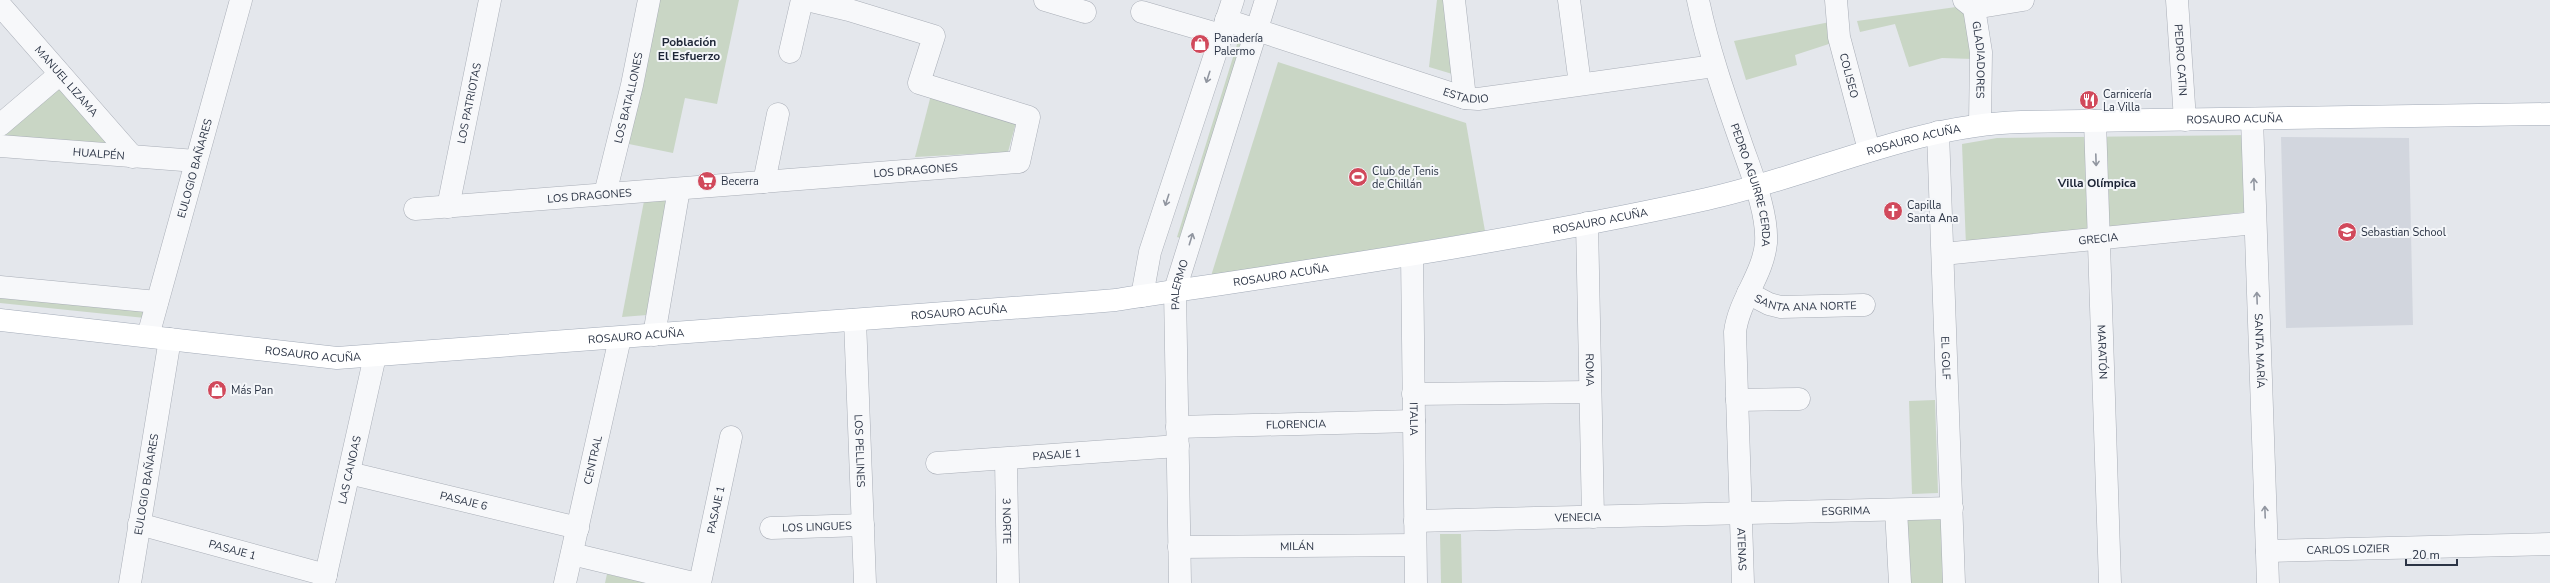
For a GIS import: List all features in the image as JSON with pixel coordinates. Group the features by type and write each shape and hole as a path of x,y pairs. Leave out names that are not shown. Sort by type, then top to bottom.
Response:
{"main road":[{"name":"ROSAURO ACUÑA","path":"0,320 148,336 299,355 337,358 1087,302 1142,296 1412,255 1587,223 1756,188 1870,150 1938,132 1980,124 2550,114"}],"street":[{"name":"EULOGIO BAÑARES","path":"148,336 241,0"},
{"name":"LOS PATRIOTAS","path":"448,207 490,0"},
{"name":"LOS BATALLONES","path":"605,194 632,85 649,0"},
{"path":"790,52 802,0"},
{"name":"LOS DRAGONES","path":"415,209 1019,162 1028,117 919,83 934,36 849,10 807,0"},
{"path":"1045,0 1085,12"},
{"path":"1454,0 1465,98"},
{"path":"1569,0 1580,84"},
{"name":"PEDRO AGUIRRE CERDA","path":"1698,0 1714,66 1756,188 1765,226 1766,244 1758,271 1739,314 1735,332 1741,515"},
{"name":"COLISEO","path":"1836,0 1839,37 1870,150"},
{"path":"1969,4 2023,0"},
{"name":"PEDRO CATIN","path":"2178,0 2185,120"},
{"name":"PALERMO","path":"1180,583 1175,290 1256,30 1263,1"},
{"name":"GLADIADORES","path":"1969,4 1981,52 1980,124"},
{"name":"MANUEL LIZAMA","path":"0,6 133,157"},
{"path":"1142,12 1227,18 1150,252 1142,296"},
{"name":"ESTADIO","path":"1227,18 1256,30 1465,98 1478,99 1714,66"},
{"path":"0,125 60,74"},
{"path":"764,182 778,114"},
{"name":"SANTA MARÍA","path":"2252,119 2268,583"},
{"name":"MARATÓN","path":"2095,121 2110,583"},
{"name":"EL GOLF","path":"1938,132 1954,583"},
{"name":"HUALPÉN","path":"0,146 196,161"},
{"path":"654,335 678,189"},
{"name":"ROMA","path":"1587,223 1593,517"},
{"name":"GRECIA","path":"1943,254 2255,223"},
{"name":"ITALIA","path":"1412,255 1416,583"},
{"path":"0,287 157,302"},
{"name":"SANTA ANA NORTE","path":"1748,292 1769,304 1781,307 1864,305"},
{"name":"LOS PELLINES","path":"855,320 865,583"},
{"name":"CENTRAL","path":"565,583 620,338"},
{"name":"EULOGIO BAÑARES","path":"130,583 170,339"},
{"name":"LAS CANOAS","path":"325,579 375,356"},
{"path":"1413,394 1590,392"},
{"path":"1737,400 1800,399"},
{"name":"FLORENCIA","path":"1178,436 1414,421"},
{"name":"PASAJE 1","path":"700,583 730,436"},
{"name":"PASAJE 1","path":"937,463 1006,459 1178,436"},
{"name":"3 NORTE","path":"1006,459 1008,583"},
{"name":"PASAJE 6","path":"349,473 578,528"},
{"name":"ESGRIMA","path":"1741,515 1952,508"},
{"path":"1896,510 1900,583"},
{"name":"VENECIA","path":"1415,521 1741,515"},
{"name":"ATENAS","path":"1741,515 1743,583"},
{"name":"PASAJE 1","path":"140,524 325,579"},
{"name":"LOS LINGUES","path":"771,528 862,525"},
{"name":"CARLOS LOZIER","path":"2267,551 2550,544"},
{"name":"MILÁN","path":"1179,547 1416,545"},
{"path":"572,554 693,583"}],"shaded area":[{"name":"Sebastian School","path":"2281,137 2409,138 2413,325 2286,328"}],"green space":[{"path":"655,0 739,0 717,104 685,98 673,153 624,143"},
{"path":"1437,0 1451,0 1459,76 1429,67"},
{"path":"1963,6 1973,59 1942,58 1909,67 1895,24 1860,32 1857,21"},
{"path":"1830,22 1838,41 1795,55 1797,65 1746,80 1734,41"},
{"path":"1239,38 1252,42 1191,241 1177,237"},
{"name":"Club de Tenis de Chillán","path":"1278,62 1466,123 1485,231 1211,276"},
{"path":"57,82 118,151 0,139 0,132"},
{"path":"931,95 1017,119 1008,152 915,157"},
{"path":"2250,135 2254,211 1966,246 1962,144 1997,138"},
{"path":"668,199 647,315 622,317 644,201"},
{"path":"0,295 145,309 145,318 0,303"},
{"path":"1935,400 1938,493 1912,494 1909,401"},
{"path":"1946,517 1948,583 1906,583 1904,519"},
{"path":"1440,534 1461,534 1462,583 1441,583"},
{"path":"607,574 646,583 605,583"}],"place":[{"name":"Panadería Palermo","path":"1200,44"},
{"name":"Carnicería La Villa","path":"2089,100"},
{"name":"Club de Tenis de Chillán","path":"1358,177"},
{"name":"Becerra","path":"707,181"},
{"name":"Capilla Santa Ana","path":"1893,211"},
{"name":"Sebastian School","path":"2347,232"},
{"name":"Más Pan","path":"217,390"}],"district":[{"name":"Población El Esfuerzo","path":"689,49"},
{"name":"Villa Olímpica","path":"2097,183"}]}
